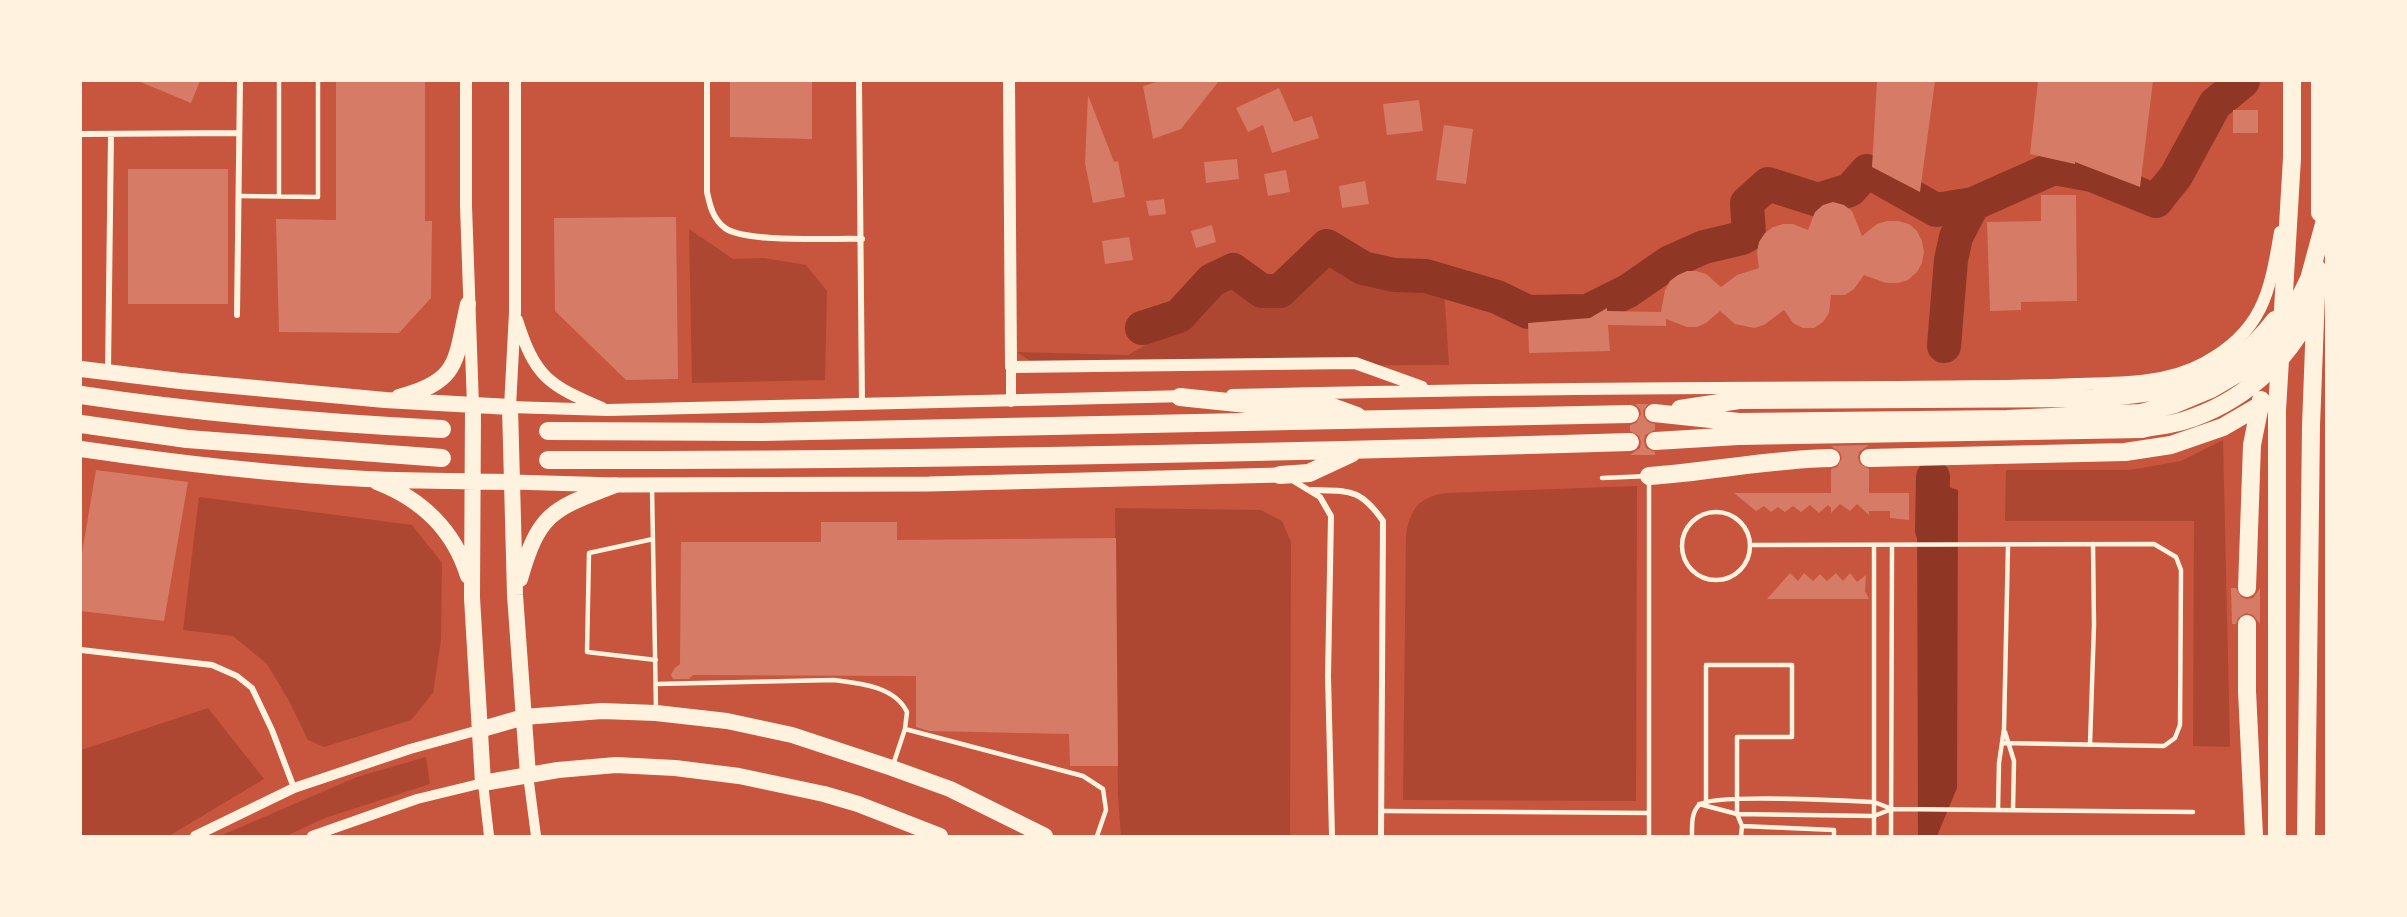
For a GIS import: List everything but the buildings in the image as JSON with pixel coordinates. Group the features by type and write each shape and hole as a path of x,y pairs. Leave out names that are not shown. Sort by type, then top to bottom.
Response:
{"highway":[{"path":"1655,441 1738,429 2141,413 2175,404 2211,390 2240,372 2267,348 2289,320 2309,279 2324,224 2320,81"},
{"path":"2277,836 2277,410 2292,158 2289,86"},
{"path":"2247,588 2252,445 2259,406 2294,294 2307,264 2323,207"},
{"path":"2306,836 2311,426 2323,207"},
{"path":"2294,294 2272,324 2229,365 2203,380 2144,394 2094,398 1738,400 1654,413 1738,429 2131,429 2183,421 2218,406 2252,386 2280,361 2303,329 2326,274"},
{"path":"385,400 424,390 444,379 454,362 468,304"},
{"path":"81,369 385,400 510,407 515,595 528,775"},
{"path":"81,394 183,410 331,424 442,429"},
{"path":"1180,397 1246,404 1321,403 1370,420"},
{"path":"472,406 472,598 483,783 528,775 616,765 675,768 739,776 858,804 940,836"},
{"path":"1869,458 2125,452 2171,445 2223,427 2259,406"},
{"path":"548,431 774,432 1630,414"},
{"path":"81,424 187,439 442,458"},
{"path":"548,460 769,460 1360,450 1630,442"},
{"path":"81,449 192,465 367,479 512,482"},
{"path":"1280,475 1309,473 1360,450"},
{"path":"1649,476 1718,471 1800,459 1831,458"},
{"path":"367,479 394,489 415,501 441,524 464,564 472,598"},
{"path":"515,595 527,553 547,518 566,504 615,485"},
{"path":"2247,624 2247,691 2254,836"},
{"path":"479,730 524,717 602,711 656,713 727,721 792,735 892,768 950,789 1045,836"}],"main road":[{"path":"466,81 466,206 472,406"},
{"path":"515,81 515,312 510,407 608,410 1011,402 1429,390 2032,386 2136,381 2173,375 2202,364 2223,351 2256,318 2263,305 2274,271 2286,196 2289,86"},
{"path":"1009,81 1011,367 1355,363 1429,390"},
{"path":"515,312 526,350 545,377 562,391 608,410"},
{"path":"512,482 615,485 929,484 1280,475"}],"street":[{"path":"237,315 240,81"},
{"path":"707,81 707,192 710,210 725,228 744,236 862,239"},
{"path":"859,81 862,404"},
{"path":"81,134 239,133"},
{"path":"108,373 111,134"},
{"path":"1011,367 1011,402"},
{"path":"1280,475 1312,490 1320,497 1331,516 1328,676 1332,836"},
{"path":"1312,490 1348,491 1370,501 1383,521 1381,836"},
{"path":"81,650 212,665 237,676 252,688 294,788"},
{"path":"195,836 294,788 410,749 479,730"},
{"path":"528,775 536,836"},
{"path":"312,836 417,799 483,783 489,836"}],"lane":[{"path":"279,81 279,196"},
{"path":"240,196 318,197 318,81"},
{"path":"1602,478 1649,476 1649,836"},
{"path":"652,485 656,713"},
{"path":"1715,512 1730,515 1743,524 1751,545 1748,559 1740,571 1728,579 1713,581 1693,572 1684,561 1681,547 1684,532 1694,520 1700,515 1715,512"},
{"path":"653,539 589,554 587,652 656,660"},
{"path":"2090,744 2094,624 2093,544"},
{"path":"1751,545 2154,544 2176,557 2181,570 2180,725 2175,738 2164,746 2002,743"},
{"path":"1874,546 1874,836"},
{"path":"1891,836 1892,546"},
{"path":"1998,810 1999,762 2004,729 2008,546"},
{"path":"1706,804 1706,665 1792,665 1792,737 1737,737 1737,814 1742,826 1741,836"},
{"path":"656,684 834,680 881,689 899,700 907,712 905,729 892,768"},
{"path":"905,729 1083,776 1103,789 1106,810 1097,836"},
{"path":"2004,729 2014,761 2013,810"},
{"path":"1692,836 1692,818 1700,804 1737,799 1874,802 1892,809 2193,812"},
{"path":"1706,804 1737,814 1874,816 1892,809"},
{"path":"1382,811 1648,813"},
{"path":"1742,826 1834,830 1834,836"}],"shaded area":[{"path":"689,229 733,259 764,258 806,265 827,291 825,380 692,383"},
{"path":"1329,251 1364,277 1444,288 1449,365 1039,367 1017,352 1128,355 1179,326 1226,277 1264,297 1287,297"},
{"path":"2223,440 2230,747 2193,746 2194,521 2005,521 2006,470 2130,470 2181,461"},
{"path":"1933,482 1958,490 1957,788 1937,836 1918,836 1917,488"},
{"path":"1637,486 1636,801 1403,800 1406,534 1411,517 1418,505 1429,497 1446,493"},
{"path":"199,497 412,525 442,563 441,640 433,693 411,720 324,747 308,740 288,699 267,664 233,636 183,630"},
{"path":"1115,508 1261,510 1282,521 1291,542 1290,836 1121,836 1118,795"},
{"path":"208,708 264,779 169,836 81,836 81,750"},
{"path":"426,757 430,784 325,818 286,836 220,836 357,777"}],"waterway":[{"path":"1142,328 1179,316 1212,280 1233,270 1262,291 1280,291 1327,246 1363,268 1394,275 1426,276 1497,297 1528,312 1588,311 1628,291 1670,262 1704,247 1742,238 1749,234 1747,203 1768,184 1818,200 1850,190 1867,171 1936,210 1973,204 2054,168 2092,175 2156,201 2176,176 2215,104 2243,81"},
{"path":"1944,346 1951,260 1956,237 1973,204"},
{"path":"1932,530 1933,477"}]}
